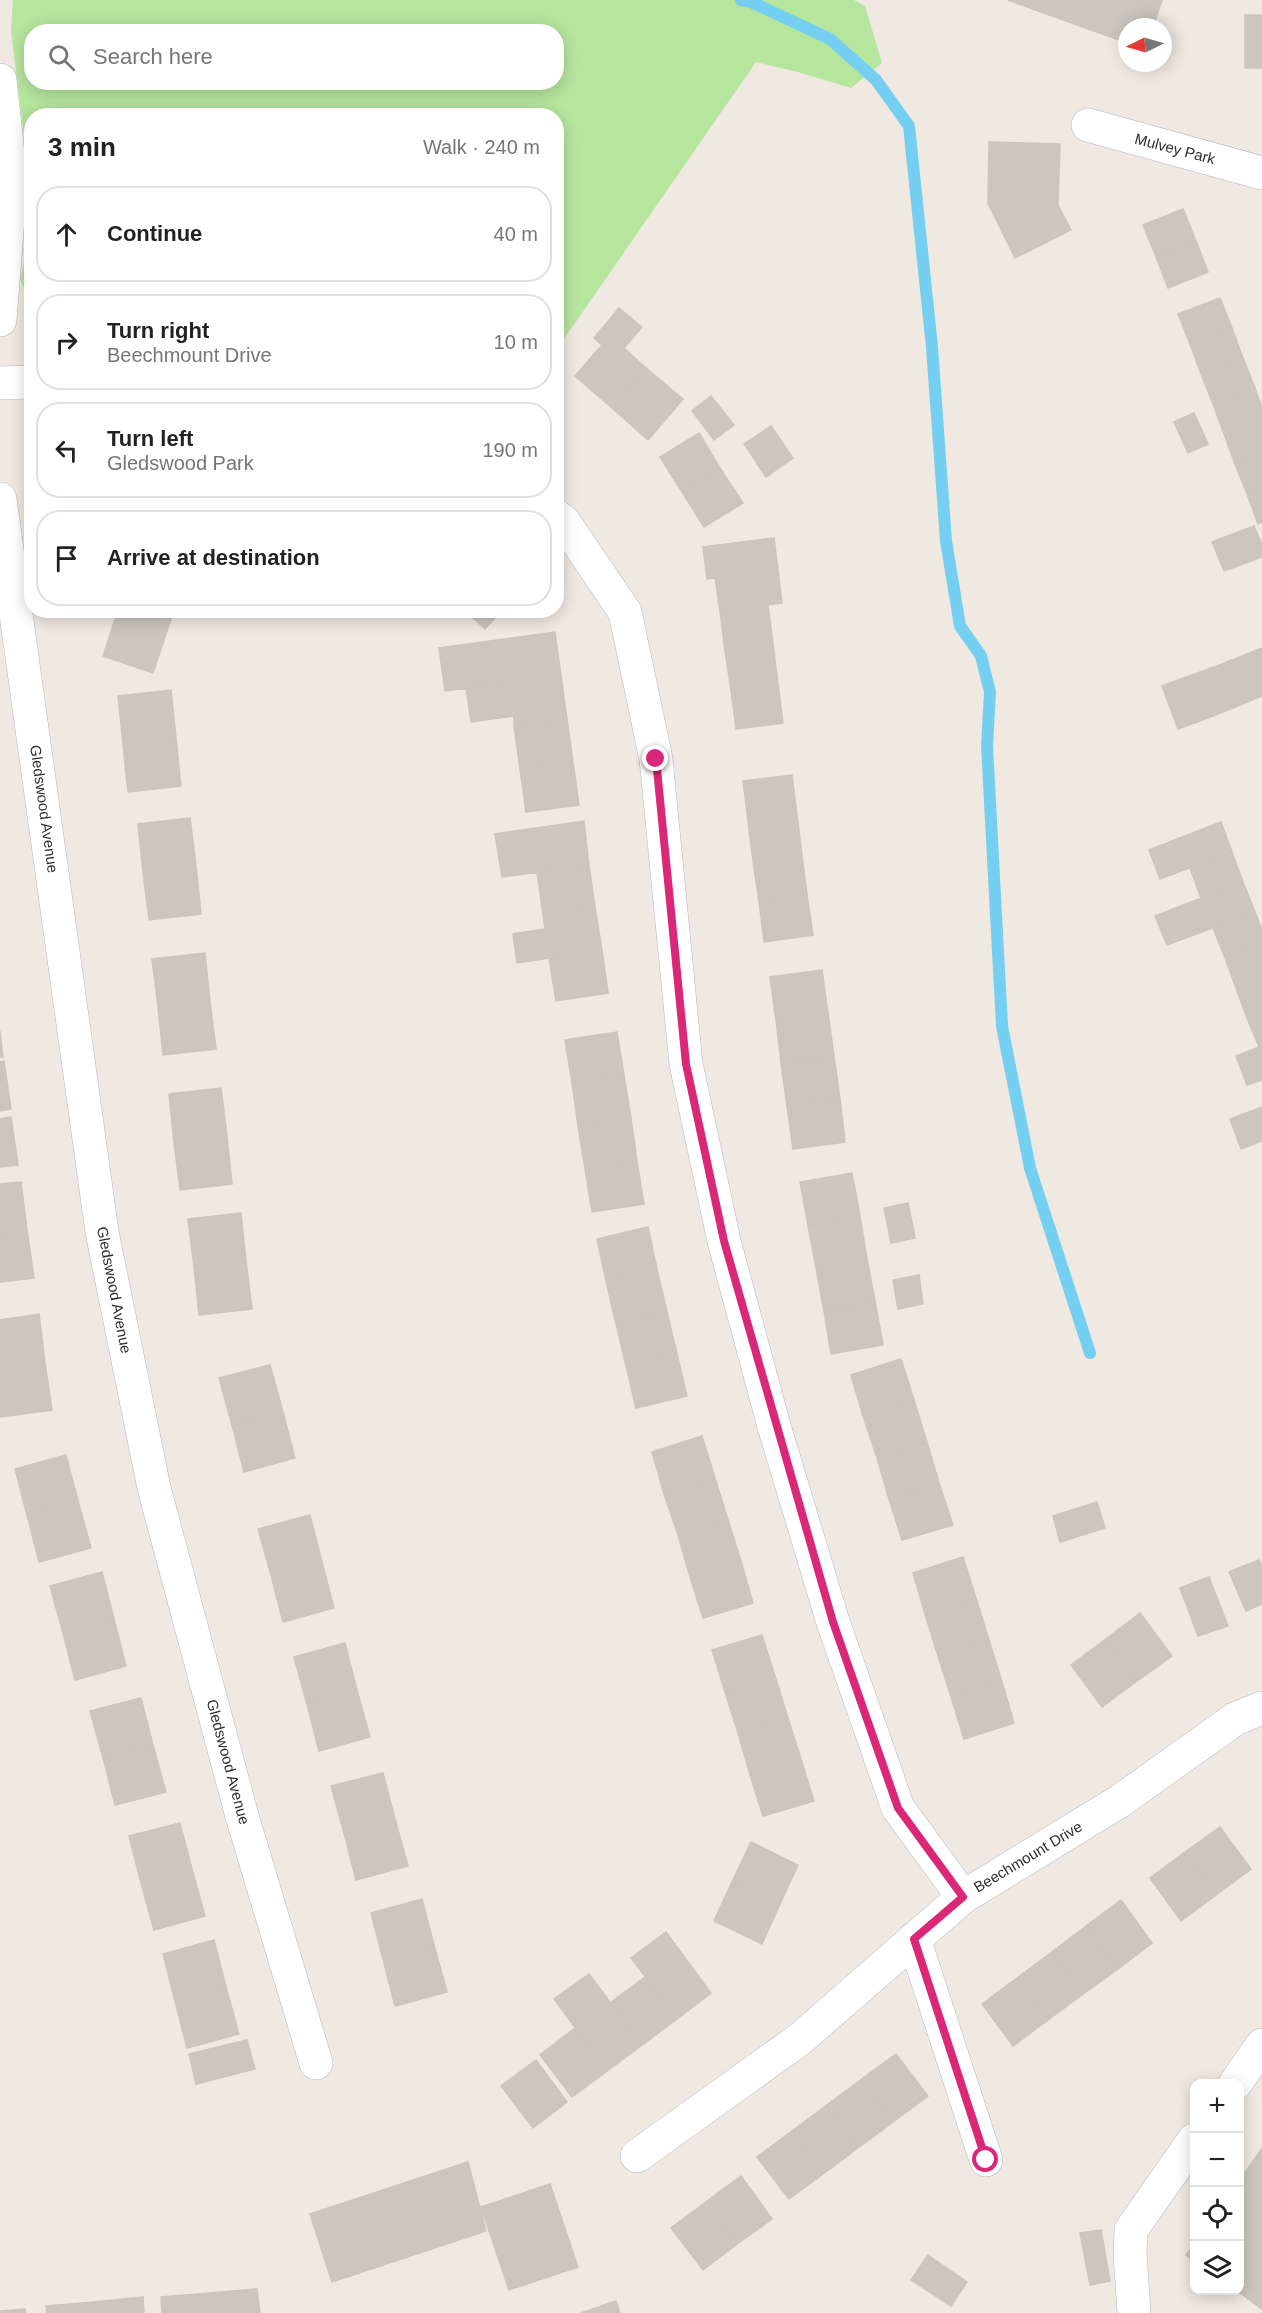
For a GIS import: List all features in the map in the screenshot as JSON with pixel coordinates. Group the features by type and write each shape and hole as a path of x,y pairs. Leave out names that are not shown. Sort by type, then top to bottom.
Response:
{"street":[{"path":"0,80 11,181 0,320"},
{"name":"Mulvey Park","path":"1088,125 1262,173"},
{"path":"0,382 24,382"},
{"name":"Gledswood Avenue","path":"0,499 102,1232 154,1488 242,1815 316,2063"},
{"path":"564,522 625,612 656,759 686,1064 724,1241 778,1437 833,1622 898,1808 963,1897"},
{"name":"Beechmount Drive","path":"637,2156 800,2039 963,1897 1120,1801 1235,1719 1262,1708"},
{"path":"914,1939 986,2160"},
{"path":"1238,2079 1262,2045"},
{"path":"1134,2313 1130,2253 1131,2230 1190,2146"}],"green space":[{"path":"13,0 854,0 865,6 882,63 851,88 756,62 564,339 564,108 24,108 24,135 11,31"},
{"path":"24,262 24,288 20,281"}],"building":[{"path":"1008,0 1162,0 1156,18 1118,18 1118,40"},
{"path":"1245,15 1262,15 1262,68 1245,68"},
{"path":"989,142 1060,144 1058,205 1071,230 1015,258 988,203"},
{"path":"1183,209 1196,241 1156,257 1143,225"},
{"path":"1196,241 1208,272 1168,288 1156,257"},
{"path":"1220,298 1232,328 1190,344 1178,314"},
{"path":"619,308 642,327 624,348 646,368 612,408 575,376 602,345 594,338"},
{"path":"1232,328 1243,358 1201,374 1190,344"},
{"path":"1243,358 1255,388 1213,404 1201,374"},
{"path":"646,368 683,399 648,440 612,408"},
{"path":"1255,388 1262,408 1262,419 1224,434 1213,404"},
{"path":"711,396 734,425 714,440 692,411"},
{"path":"1194,413 1208,444 1188,453 1174,422"},
{"path":"1262,419 1262,454 1235,464 1224,434"},
{"path":"771,426 793,458 766,477 744,444"},
{"path":"699,433 720,468 682,492 660,457"},
{"path":"1262,454 1262,488 1247,494 1235,464"},
{"path":"720,468 743,503 704,527 682,492"},
{"path":"1262,488 1262,522 1258,524 1247,494"},
{"path":"1254,526 1262,545 1262,557 1224,571 1212,542"},
{"path":"774,538 782,603 720,611 715,578 707,579 703,547"},
{"path":"768,605 773,644 725,651 720,611"},
{"path":"115,618 171,618 153,673 103,656"},
{"path":"473,618 495,618 485,629"},
{"path":"555,632 561,676 445,691 439,648"},
{"path":"773,644 778,684 731,690 725,651"},
{"path":"1262,648 1262,679 1252,652"},
{"path":"1252,652 1262,679 1262,696 1238,706 1222,664"},
{"path":"1222,664 1238,706 1208,718 1192,675"},
{"path":"1192,675 1208,718 1178,729 1162,686"},
{"path":"561,676 567,719 514,726 514,716 471,722 466,688"},
{"path":"778,684 783,723 736,729 731,690"},
{"path":"171,690 176,738 123,744 118,696"},
{"path":"567,719 573,762 520,769 514,726"},
{"path":"176,738 181,786 128,792 123,744"},
{"path":"573,762 579,805 526,812 520,769"},
{"path":"792,775 797,815 748,821 743,781"},
{"path":"797,815 802,855 753,861 748,821"},
{"path":"190,818 196,866 143,872 138,824"},
{"path":"584,821 589,865 502,877 495,834"},
{"path":"1221,822 1232,852 1160,879 1149,850"},
{"path":"1232,852 1243,882 1201,898 1190,868"},
{"path":"802,855 807,895 759,901 753,861"},
{"path":"589,865 595,907 543,915 537,872"},
{"path":"196,866 201,914 149,920 143,872"},
{"path":"1243,882 1255,912 1167,945 1155,916"},
{"path":"807,895 813,935 764,942 759,901"},
{"path":"595,907 602,950 517,963 513,934 545,929 543,915"},
{"path":"1255,912 1262,930 1262,943 1225,958 1213,928"},
{"path":"1262,943 1262,978 1236,988 1225,958"},
{"path":"602,950 608,993 556,1001 549,958"},
{"path":"205,953 210,1001 158,1007 152,959"},
{"path":"822,970 828,1013 776,1020 770,977"},
{"path":"1262,978 1262,1012 1247,1018 1236,988"},
{"path":"210,1001 216,1049 163,1055 158,1007"},
{"path":"1262,1012 1262,1046 1259,1047 1247,1018"},
{"path":"828,1013 834,1056 781,1063 776,1020"},
{"path":"0,1031 3,1057 0,1057"},
{"path":"617,1032 624,1075 572,1083 565,1040"},
{"path":"1262,1046 1262,1080 1247,1085 1236,1056"},
{"path":"834,1056 840,1099 787,1106 781,1063"},
{"path":"4,1061 11,1109 0,1111 0,1062"},
{"path":"624,1075 631,1118 578,1126 572,1083"},
{"path":"221,1088 227,1136 174,1142 169,1094"},
{"path":"840,1099 845,1142 793,1149 787,1106"},
{"path":"1262,1107 1262,1141 1241,1149 1230,1119"},
{"path":"11,1117 18,1165 0,1167 0,1119"},
{"path":"631,1118 637,1161 585,1169 578,1126"},
{"path":"227,1136 232,1184 180,1190 174,1142"},
{"path":"637,1161 644,1204 592,1212 585,1169"},
{"path":"852,1173 860,1216 808,1225 800,1182"},
{"path":"21,1182 27,1230 0,1233 0,1184"},
{"path":"908,1203 915,1238 891,1243 884,1208"},
{"path":"241,1213 246,1261 194,1267 188,1219"},
{"path":"860,1216 867,1259 816,1268 808,1225"},
{"path":"648,1227 657,1269 606,1281 597,1239"},
{"path":"27,1230 34,1278 0,1282 0,1233"},
{"path":"867,1259 875,1301 824,1311 816,1268"},
{"path":"246,1261 252,1309 199,1315 194,1267"},
{"path":"657,1269 667,1312 616,1324 606,1281"},
{"path":"919,1275 923,1304 898,1309 893,1280"},
{"path":"875,1301 883,1345 831,1354 824,1311"},
{"path":"667,1312 677,1354 626,1366 616,1324"},
{"path":"39,1314 45,1363 0,1368 0,1320"},
{"path":"677,1354 687,1396 636,1408 626,1366"},
{"path":"901,1359 914,1400 863,1416 851,1375"},
{"path":"45,1363 52,1410 0,1417 0,1368"},
{"path":"270,1365 283,1412 232,1425 219,1378"},
{"path":"914,1400 927,1442 877,1458 863,1416"},
{"path":"283,1412 295,1458 244,1472 232,1425"},
{"path":"702,1436 715,1478 664,1494 652,1452"},
{"path":"927,1442 939,1483 889,1499 877,1458"},
{"path":"66,1455 78,1501 27,1515 15,1469"},
{"path":"715,1478 728,1520 678,1535 664,1494"},
{"path":"939,1483 953,1525 902,1540 889,1499"},
{"path":"78,1501 91,1548 39,1562 27,1515"},
{"path":"1097,1502 1105,1528 1060,1542 1053,1516"},
{"path":"310,1515 322,1562 271,1575 258,1529"},
{"path":"728,1520 741,1561 690,1577 678,1535"},
{"path":"963,1557 976,1598 925,1614 913,1573"},
{"path":"1259,1560 1262,1566 1262,1604 1246,1611 1229,1572"},
{"path":"741,1561 753,1603 703,1618 690,1577"},
{"path":"322,1562 334,1608 283,1622 271,1575"},
{"path":"102,1572 114,1619 63,1633 50,1586"},
{"path":"1209,1577 1228,1626 1198,1636 1180,1588"},
{"path":"976,1598 989,1640 938,1656 925,1614"},
{"path":"1140,1613 1172,1656 1137,1681 1106,1639"},
{"path":"114,1619 126,1666 75,1680 63,1633"},
{"path":"762,1635 775,1676 725,1692 712,1650"},
{"path":"1106,1639 1137,1681 1102,1707 1071,1665"},
{"path":"989,1640 1002,1682 951,1697 938,1656"},
{"path":"345,1643 357,1690 307,1704 294,1657"},
{"path":"775,1676 788,1718 738,1733 725,1692"},
{"path":"1002,1682 1014,1723 964,1739 951,1697"},
{"path":"357,1690 370,1737 319,1751 307,1704"},
{"path":"141,1698 153,1745 103,1758 90,1711"},
{"path":"788,1718 801,1759 750,1775 738,1733"},
{"path":"153,1745 166,1792 115,1805 103,1758"},
{"path":"801,1759 814,1801 763,1816 750,1775"},
{"path":"383,1773 395,1819 344,1833 331,1786"},
{"path":"395,1819 408,1866 356,1880 344,1833"},
{"path":"180,1823 192,1869 141,1883 129,1836"},
{"path":"1220,1827 1251,1869 1216,1895 1185,1852"},
{"path":"751,1842 798,1865 780,1904 732,1882"},
{"path":"1185,1852 1216,1895 1181,1921 1150,1878"},
{"path":"192,1869 205,1916 154,1930 141,1883"},
{"path":"732,1882 780,1904 762,1944 714,1921"},
{"path":"422,1899 434,1945 383,1959 371,1913"},
{"path":"1121,1900 1152,1943 1118,1969 1086,1926"},
{"path":"1086,1926 1118,1969 1083,1994 1052,1952"},
{"path":"666,1932 711,1993 677,2019 631,1958"},
{"path":"214,1940 226,1987 175,2001 163,1954"},
{"path":"434,1945 447,1992 395,2006 383,1959"},
{"path":"1052,1952 1083,1994 1048,2020 1017,1978"},
{"path":"589,1974 642,2045 607,2071 554,1999"},
{"path":"645,1977 677,2019 642,2045 610,2003"},
{"path":"1017,1978 1048,2020 1013,2046 982,2004"},
{"path":"226,1987 239,2034 187,2048 175,2001"},
{"path":"575,2028 607,2071 572,2097 540,2055"},
{"path":"247,2040 255,2069 196,2084 189,2054"},
{"path":"896,2054 928,2096 893,2122 862,2079"},
{"path":"536,2060 567,2102 533,2128 501,2086"},
{"path":"862,2079 893,2122 858,2148 827,2105"},
{"path":"827,2105 858,2148 823,2174 792,2131"},
{"path":"792,2131 823,2174 789,2199 757,2157"},
{"path":"1262,2148 1262,2309 1243,2295 1244,2174"},
{"path":"468,2162 486,2231 332,2282 310,2214"},
{"path":"741,2176 772,2219 737,2244 706,2202"},
{"path":"550,2184 578,2267 509,2290 481,2207"},
{"path":"706,2202 737,2244 703,2270 671,2228"},
{"path":"1101,2230 1110,2281 1090,2285 1080,2233"},
{"path":"928,2255 967,2282 951,2306 911,2280"},
{"path":"257,2289 260,2313 211,2313 209,2293"},
{"path":"209,2293 211,2313 162,2313 161,2297"},
{"path":"143,2297 144,2313 95,2313 94,2302"},
{"path":"616,2301 620,2313 581,2313"},
{"path":"94,2302 95,2313 47,2313 46,2306"},
{"path":"25,2309 26,2313 0,2313 0,2311"}],"waterway":[{"path":"741,0 751,2 830,39 876,80 909,126 932,347 946,541 960,626 981,656 990,692 987,746 1002,1026 1030,1168 1090,1353"}],"route":[{"path":"656,759 686,1064 724,1241 774,1426 833,1622 898,1808 963,1897 914,1939 986,2160"}]}
